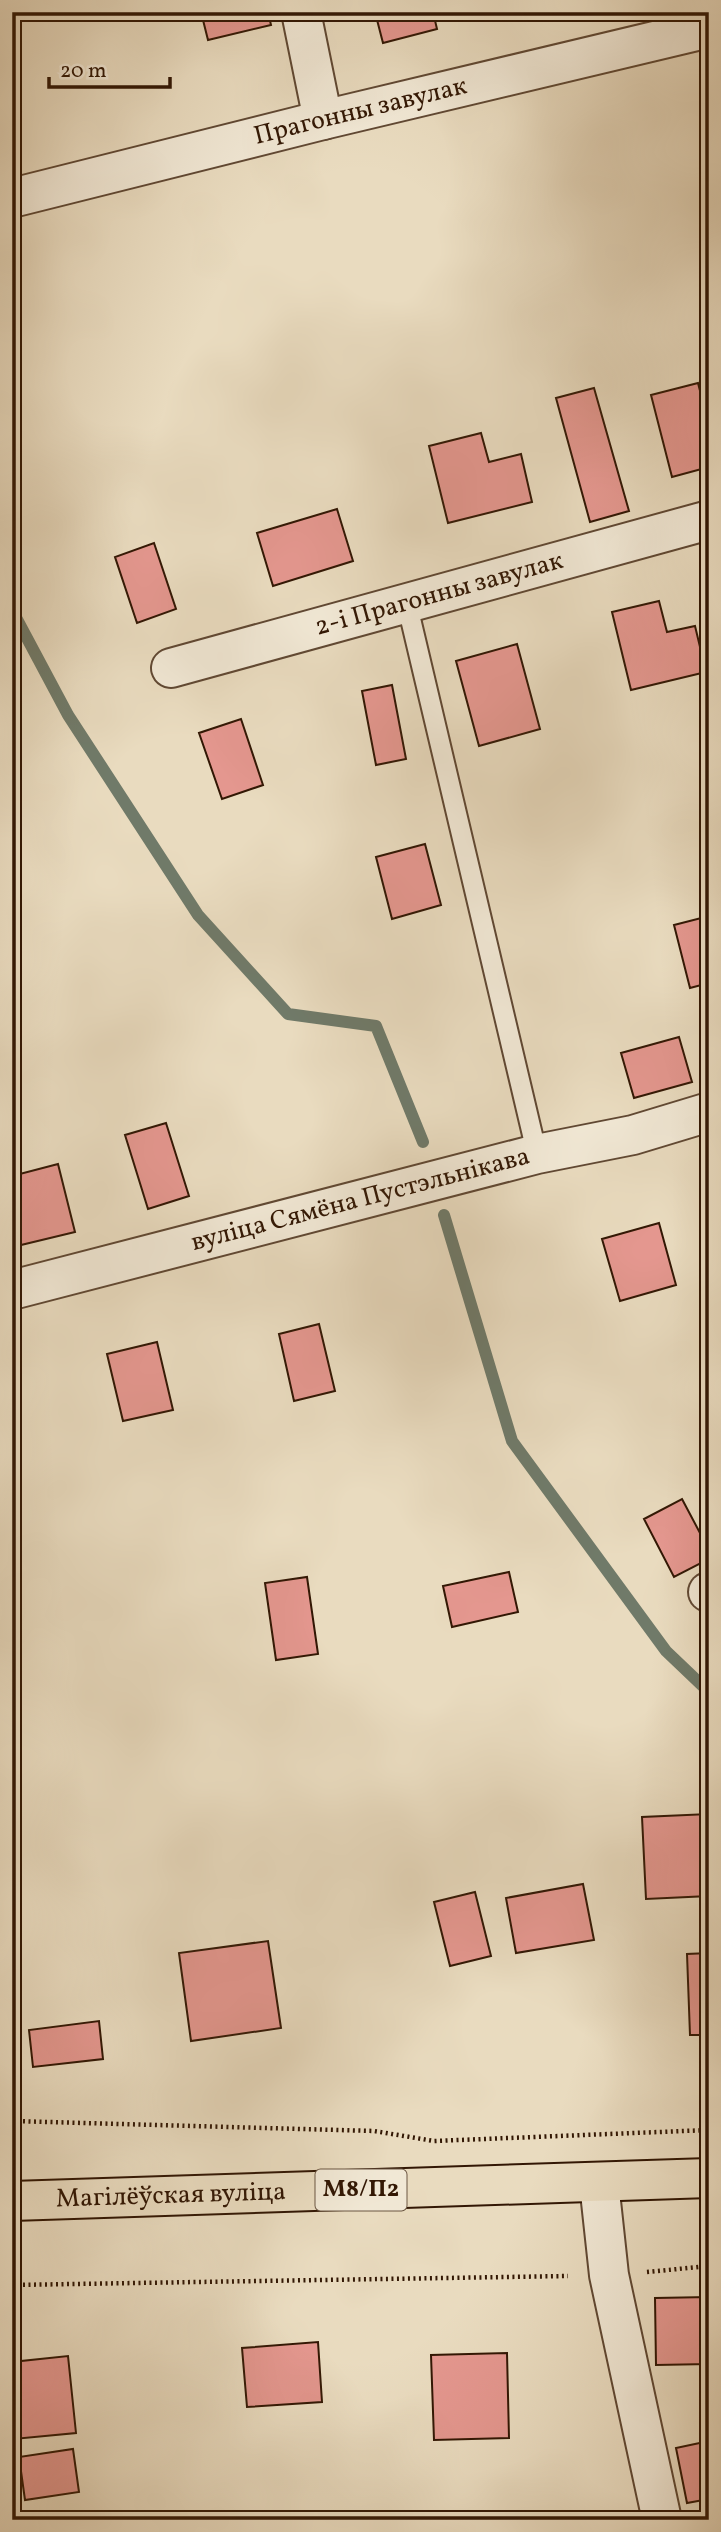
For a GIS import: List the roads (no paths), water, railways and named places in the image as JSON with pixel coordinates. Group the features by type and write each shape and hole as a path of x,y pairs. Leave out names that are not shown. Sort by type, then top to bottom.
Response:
{"main road":[{"name":"Магілёўская вуліца","path":"12,2201 709,2178"}],"street":[{"path":"301,12 323,120"},
{"name":"Прагонны завулак","path":"12,198 709,27"},
{"name":"2-і Прагонны завулак","path":"171,668 709,520"},
{"name":"вуліца Сямёна Пустэльнікава","path":"12,1290 537,1154 633,1135 709,1112"},
{"path":"599,2183 609,2276 662,2520"}],"lane":[{"path":"407,604 537,1154"}],"waterway":[{"path":"12,610 68,715 198,915 288,1014 376,1026 423,1142"},
{"path":"444,1215 512,1441 666,1651 709,1692"}]}
